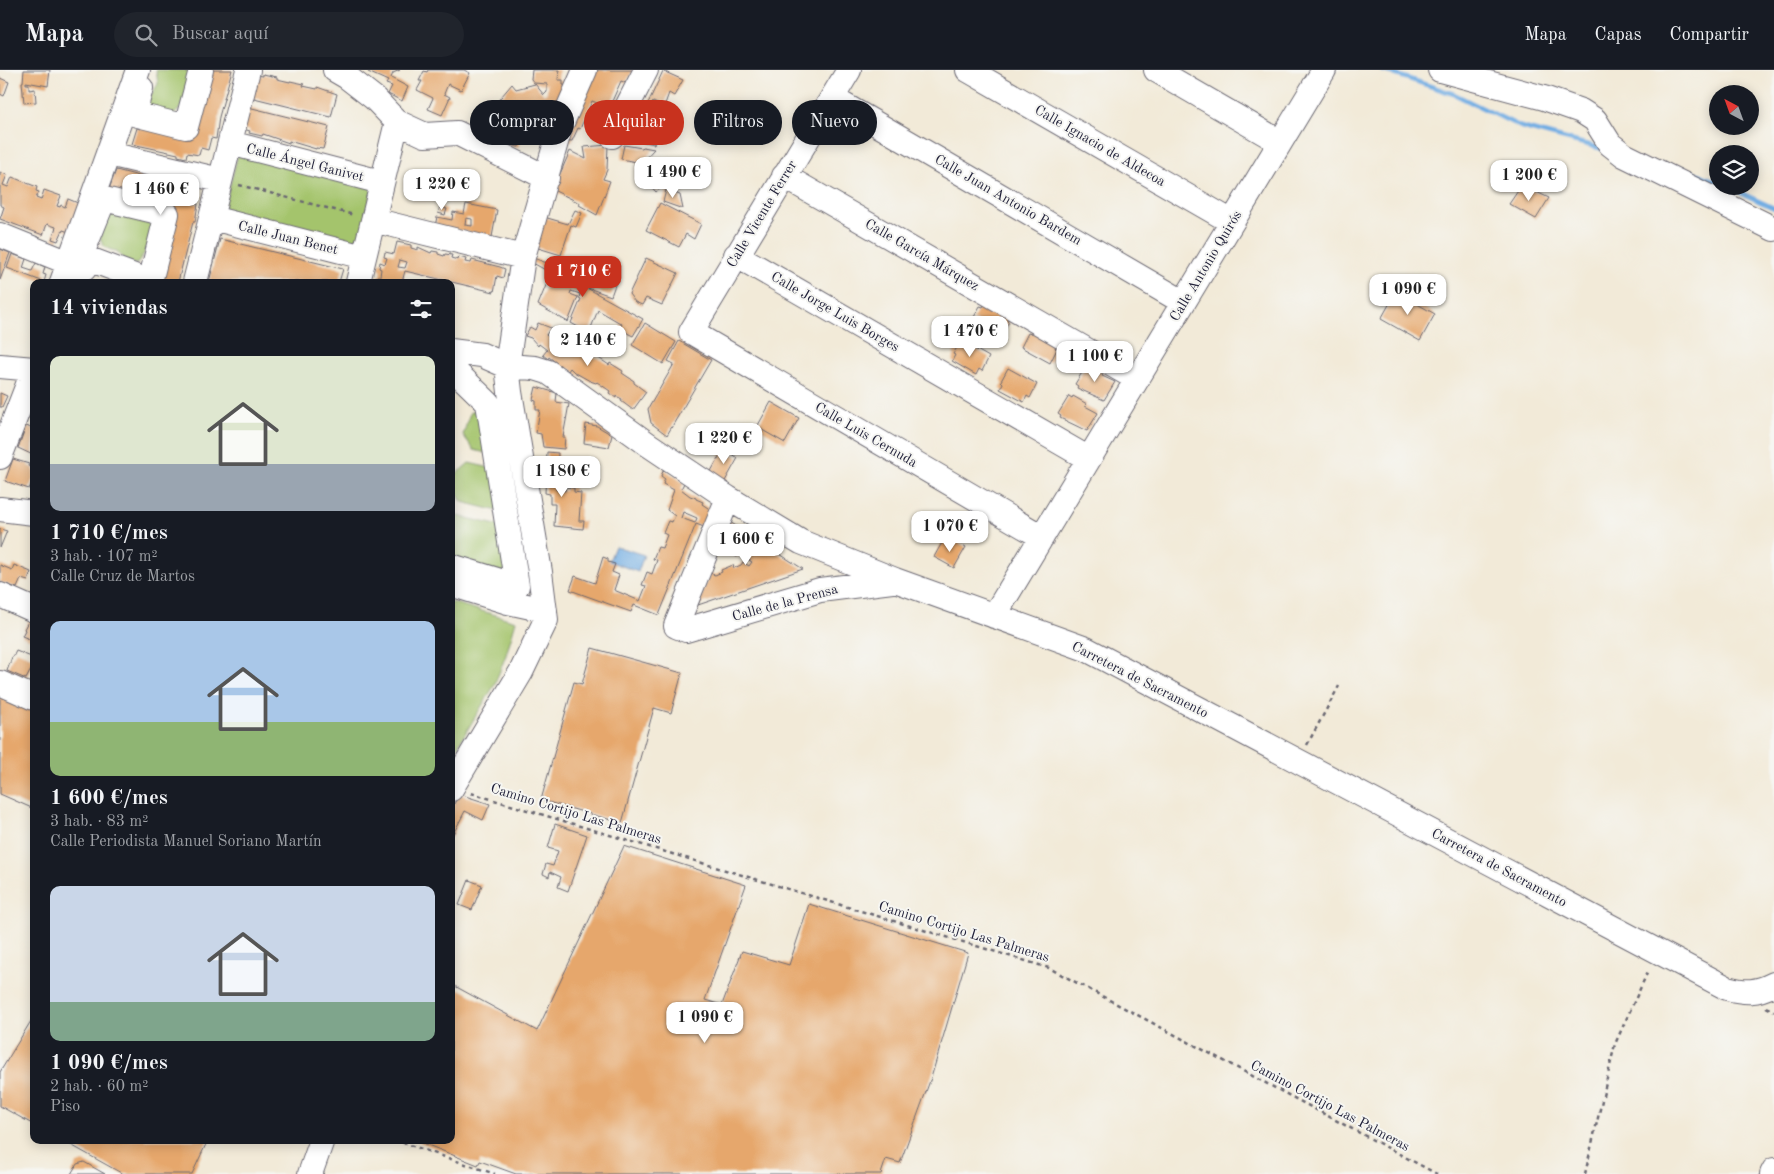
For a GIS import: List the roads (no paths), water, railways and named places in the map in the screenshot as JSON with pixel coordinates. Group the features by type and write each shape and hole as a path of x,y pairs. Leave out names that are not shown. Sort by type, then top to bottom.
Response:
{"street":[{"path":"66,273 138,70"},
{"path":"146,70 134,114 186,127 201,70"},
{"path":"196,279 248,70"},
{"path":"335,70 374,98 397,122 425,135 457,133 547,178"},
{"path":"455,783 521,672 546,620 507,366 524,257 561,125 584,70"},
{"path":"631,100 646,70"},
{"name":"Calle Vicente Ferrer","path":"691,332 849,70"},
{"name":"Calle Ignacio de Aldecoa","path":"968,70 1232,222"},
{"path":"1156,70 1280,142"},
{"name":"Calle Antonio Quirós","path":"994,616 1324,70"},
{"path":"1440,70 1544,98 1585,113 1595,120 1616,150 1624,155 1774,230"},
{"name":"Calle Juan Antonio Bardem","path":"832,98 1183,302"},
{"path":"359,279 397,122"},
{"name":"Calle Ángel Ganivet","path":"230,143 381,182"},
{"path":"109,154 220,180"},
{"name":"Calle García Márquez","path":"784,176 1137,379"},
{"name":"Calle Juan Benet","path":"212,218 364,257"},
{"path":"372,220 524,257"},
{"path":"0,235 66,273 101,279"},
{"name":"Calle Jorge Luis Borges","path":"736,255 1089,459"},
{"name":"Calle Luis Cernuda","path":"691,332 1042,538"},
{"name":"Carretera de Sacramento","path":"455,352 482,355 507,366 535,368 548,372 649,445 728,498 801,542 895,580 1086,649 1727,988 1752,992 1774,984"},
{"path":"0,366 30,369"},
{"path":"455,371 488,403 517,586 455,567"},
{"path":"0,457 30,379"},
{"name":"Calle de la Prensa","path":"728,498 676,626 686,630 820,590 895,580"},
{"path":"0,510 30,513"},
{"path":"455,585 508,602 545,610"},
{"path":"0,595 30,605"},
{"path":"0,683 30,696"},
{"path":"310,1174 321,1144"},
{"path":"1772,1174 1774,1170"}],"water":[{"path":"615,546 644,555 638,572 609,561"}],"waterway":[{"path":"1382,70 1454,94 1521,127 1603,149"},
{"path":"1676,168 1709,178"},
{"path":"1746,195 1774,208"}]}
